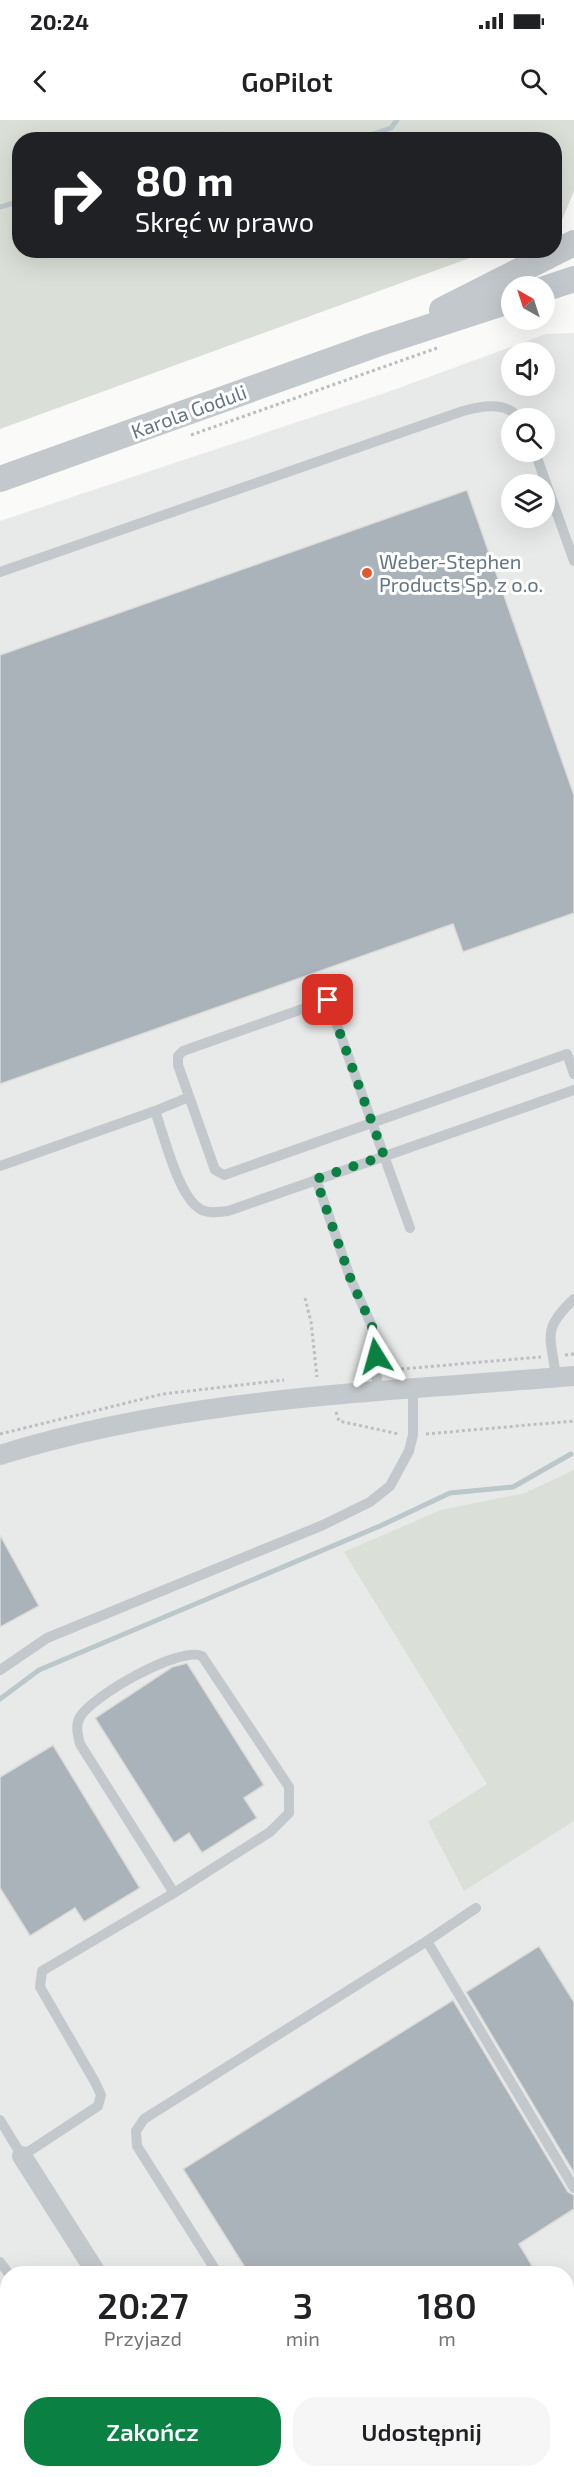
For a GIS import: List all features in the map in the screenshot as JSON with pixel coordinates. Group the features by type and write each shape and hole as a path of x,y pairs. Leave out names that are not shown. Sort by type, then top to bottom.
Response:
{"street":[{"name":"Karola Goduli","path":"378,344 545,258"},
{"path":"555,285 574,279"},
{"name":"Karola Goduli","path":"0,480 378,344 501,304"},
{"path":"0,1455 80,1433 172,1414 242,1405 565,1376"},
{"path":"22,2156 92,2266"}],"lane":[{"path":"0,572 463,411 482,406 502,408"},
{"path":"539,462 574,561"},
{"path":"410,1228 372,1123 328,1000 183,1051 178,1056 178,1065 215,1170 224,1175 372,1123 567,1054 574,1074"},
{"path":"155,1111 183,1187 191,1201 201,1210 228,1211 574,1090"},
{"path":"0,1166 189,1097"},
{"path":"316,1179 351,1280 372,1326 378,1392"},
{"path":"565,1376 551,1329 557,1315 574,1299"},
{"path":"0,1670 47,1638 323,1525 370,1502 390,1486 410,1451 413,1435 413,1389"},
{"path":"0,2120 22,2156 98,2106 101,2095 40,1987 42,1971 174,1893 270,1832 289,1813 289,1787 202,1656 194,1652 164,1660 94,1703 80,1717 77,1734 80,1744 174,1893"},
{"path":"213,2266 136,2146 136,2131 144,2119 476,1908"},
{"path":"427,1941 574,2188"}],"path":[{"path":"181,438 451,343"},
{"path":"304,1298 311,1322 318,1377"},
{"path":"336,1417 341,1422 391,1434 405,1435"},
{"path":"422,1434 574,1420"}],"shaded area":[{"path":"0,120 574,120 574,191 562,220 562,132 12,132 12,258 470,258 0,429"},
{"path":"574,333 574,2266 0,2266 0,521 385,393 501,350 501,396 555,396 555,342 524,342 546,334"},
{"path":"574,1470 574,1821 464,1891 428,1822 487,1784 344,1552 441,1510 525,1493"}],"building":[{"path":"467,490 574,795 574,913 463,952 453,924 0,1084 0,655"},
{"path":"0,1535 39,1606 0,1627"},
{"path":"187,1663 264,1785 244,1798 257,1818 202,1853 189,1833 174,1843 95,1718 172,1667"},
{"path":"53,1745 140,1888 84,1922 75,1908 30,1936 0,1888 0,1777"},
{"path":"539,1946 574,2002 574,2173 466,1992"},
{"path":"453,2000 568,2192 574,2195 574,2209 519,2244 532,2266 244,2266 183,2169"}],"waterway":[{"path":"379,132 391,128 397,120"},
{"path":"0,207 12,203"},
{"path":"0,1699 39,1670 380,1526 450,1493 513,1487 571,1454"}],"place":[{"name":"Weber-Stephen Products Sp. z o.o.","path":"367,573"}],"route":[{"path":"328,1000 384,1156 316,1179 351,1280 372,1326 376,1356"}]}
